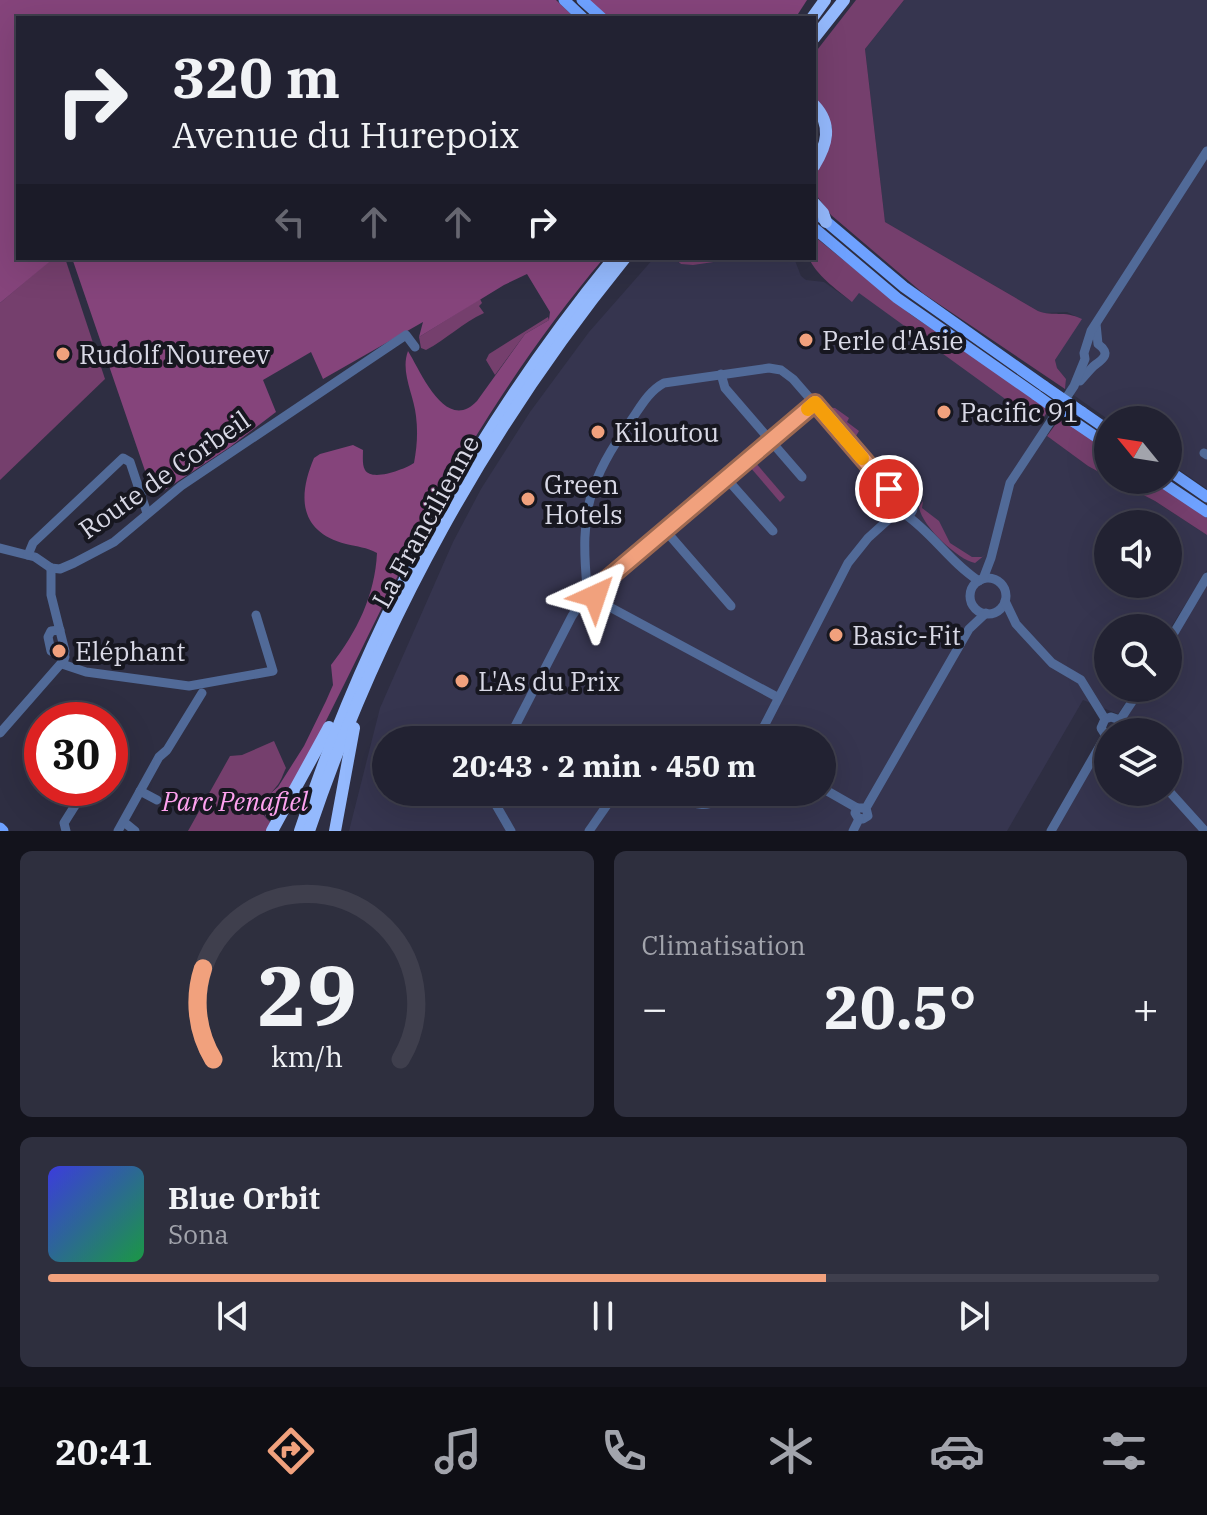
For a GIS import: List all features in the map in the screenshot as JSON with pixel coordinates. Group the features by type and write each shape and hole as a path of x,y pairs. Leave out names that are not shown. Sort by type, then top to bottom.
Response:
{"highway":[{"path":"816,35 844,0"},
{"path":"807,16 823,3"},
{"path":"816,110 824,119 827,136 816,163"},
{"path":"816,111 822,121 824,136 816,155"},
{"path":"816,205 823,213 820,225"},
{"name":"La Francilienne","path":"309,831 311,812 341,718 375,640 422,546 478,447 530,368 612,260"},
{"name":"La Francilienne","path":"300,831 416,577 486,453 558,345 623,260"},
{"path":"272,831 324,739 364,652 375,640"},
{"path":"335,831 348,750 359,713 357,702"}],"main road":[{"path":"564,0 581,16"},
{"path":"582,0 600,16"},
{"path":"820,225 897,298 1040,390 1094,432"},
{"path":"1078,417 1094,424"},
{"path":"1182,480 1207,497"},
{"path":"1180,494 1207,512"}],"street":[{"path":"1074,386 1096,324 1207,152"},
{"path":"971,592 990,561 1013,476 1074,386 1106,355 1098,344 1096,324"},
{"name":"Route de Corbeil","path":"51,568 60,569 114,542 181,486 406,335 415,347"},
{"path":"1087,347 1098,344"},
{"path":"1085,359 1096,364"},
{"path":"777,697 601,604 591,590 588,501 617,440 657,387 676,381 763,368 781,370 790,375 954,562 971,592 974,606 969,629 861,808"},
{"path":"721,374 725,388 802,477"},
{"path":"515,726 572,616 591,590 815,403"},
{"path":"28,555 37,539 123,458 130,462 147,513"},
{"path":"726,478 773,531"},
{"path":"764,726 848,563 868,538 905,509"},
{"path":"665,530 731,606"},
{"path":"0,548 42,560 51,568 51,595 64,660 78,670 200,689 273,671 256,615"},
{"path":"954,562 971,568 990,561"},
{"path":"990,561 997,580 1004,587 1005,601 1016,624 1052,663 1081,680 1104,718"},
{"path":"954,562 981,580 997,580"},
{"path":"1182,619 1207,577"},
{"path":"969,629 1005,601"},
{"path":"974,606 1016,624"},
{"path":"0,733 64,660"},
{"path":"200,689 208,703"},
{"path":"135,831 121,826 200,689"},
{"path":"1051,831 1094,758"},
{"path":"140,791 157,800"},
{"path":"836,795 861,808 867,817 859,819 853,831"},
{"path":"66,831 64,823 75,806"},
{"path":"497,806 511,831"},
{"path":"589,831 606,806"},
{"path":"1182,806 1205,831"}],"shaded area":[{"path":"0,0 556,0 573,16 16,16 16,260 52,260 0,303"},
{"path":"584,0 807,0 798,14 793,16 601,16"},
{"path":"904,0 1207,0 1207,489 1182,472 1182,406 1094,406 1094,409 1065,389 1066,379 1055,360 1081,319 1067,312 1038,311 885,222 865,49"},
{"path":"73,260 602,260 552,323 458,465 400,572 295,781 276,815 269,818 262,808 266,797 278,787 304,746 326,701 333,685 331,665 363,612 376,569 377,553 331,538 311,522 306,512 305,487 314,458 353,445 363,450 363,466 374,475 414,463 417,428 406,375 408,351 427,385 445,405 455,410 466,409 477,401 525,334 549,320 550,312 527,274 419,337 423,322 323,379 311,352 263,380 276,412 230,447 154,497"},
{"path":"652,260 676,260 681,264 721,260 795,260 801,276 806,280 824,282 851,301 859,292 1040,422 1047,436 1094,469 1094,494 1141,494 1169,510 1094,510 1094,598 1182,598 1182,519 1207,535 1207,570 1179,614 1094,614 1094,702 1126,702 1118,714 1083,700 1007,831 349,831 372,740 372,806 836,806 836,726 375,726 380,708 453,542 481,489 530,412 589,332"},
{"path":"1207,577 1207,831 1051,831 1094,757 1094,806 1182,806 1182,718 1119,718 1131,702 1182,702 1182,619"}],"green space":[{"path":"856,0 904,0 865,49 885,222 1038,311 1082,319 1055,360 1066,379 1065,389 924,294 831,215 816,190 816,174 831,140 832,127 816,103 816,51"},
{"path":"816,238 910,314 1049,409 1042,420 1037,422 859,293 852,302 821,276 810,260 816,260"},
{"path":"51,260 66,260 105,379 0,480 0,303"},
{"path":"676,260 727,260 693,265 681,264"},
{"path":"480,299 482,303 479,306 484,313 426,350 421,348 419,337"},
{"path":"548,317 549,320 525,334 495,375 486,360 489,354"},
{"path":"825,407 835,408 849,418 847,422 859,431 856,436 859,440 854,440 846,431 846,425 842,427"},
{"path":"1061,417 1094,440 1094,469 1088,466 1047,436"},
{"path":"755,462 785,497 780,502 750,467"},
{"path":"1141,494 1172,494 1207,518 1207,535 1182,519 1182,510 1169,510"},
{"path":"923,501 922,508 939,521 950,543 972,557 986,554 975,563 950,549 926,523 919,507"},
{"name":"Parc Penafiel","path":"274,741 286,768 262,805 262,813 273,824 268,831 188,831 230,756 242,755"}],"slow traffic":[{"path":"808,409 815,403 862,458"}],"place":[{"name":"Perle d'Asie","path":"806,340"},
{"name":"Rudolf Noureev","path":"63,354"},
{"name":"Pacific 91","path":"944,412"},
{"name":"Kiloutou","path":"598,432"},
{"name":"Green Hotels","path":"528,499"},
{"name":"Basic-Fit","path":"836,635"},
{"name":"Eléphant","path":"59,651"},
{"name":"L'As du Prix","path":"462,681"}],"route":[{"path":"595,596 600,585 815,403 889,489"}]}
